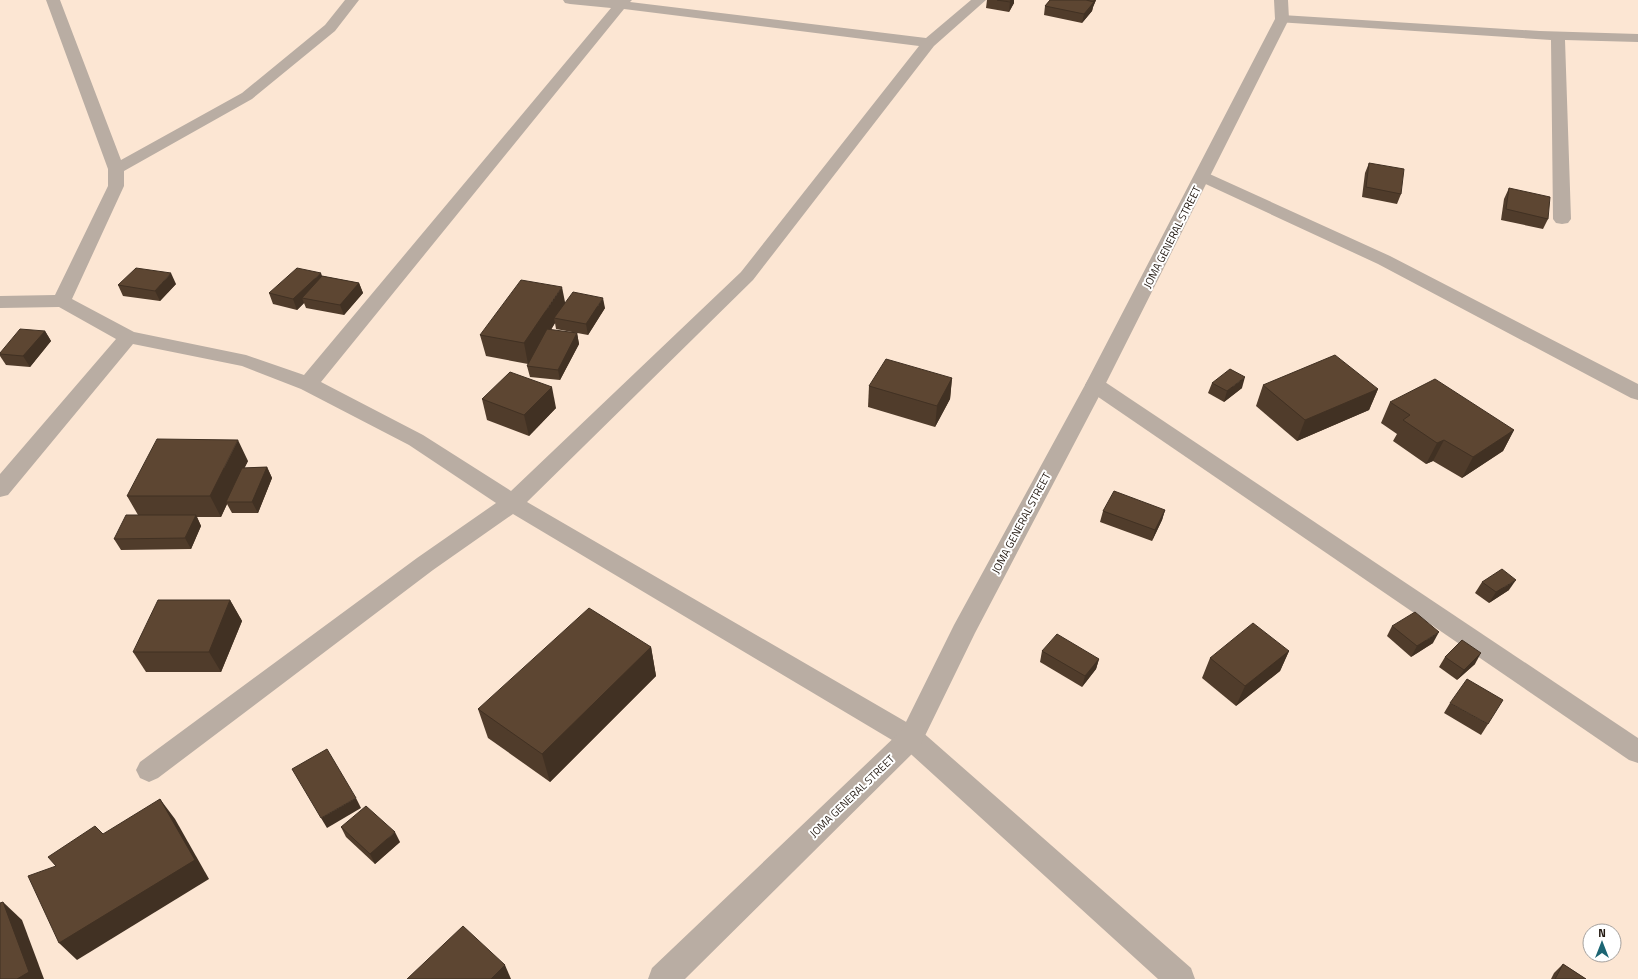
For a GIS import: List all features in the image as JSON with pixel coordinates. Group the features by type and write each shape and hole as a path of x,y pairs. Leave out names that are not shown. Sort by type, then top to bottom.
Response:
{"street":[{"path":"53,0 116,169 116,186 62,300"},
{"path":"116,169 247,96 330,28 352,0"},
{"path":"570,0 624,2 929,43"},
{"path":"148,770 425,564 512,503 747,276 929,43 979,0"},
{"path":"308,384 624,2"},
{"path":"1281,9 1558,36 1638,38"},
{"name":"JOMA GENERAL STREET","path":"664,979 911,738 963,632 1095,385 1203,176 1281,9"},
{"path":"1558,36 1562,219"},
{"path":"1203,176 1384,260 1638,393"},
{"path":"0,302 62,300 128,337 246,361 308,384 416,440 512,503 911,738 1180,979"},
{"path":"0,489 128,337"},
{"path":"1095,385 1638,752"}],"building":[{"path":"997,0 1011,0 1010,2"},
{"path":"1050,0 1086,0 1094,2 1084,14 1045,6"},
{"path":"1369,163 1404,169 1401,194 1366,187"},
{"path":"1509,188 1550,197 1548,219 1506,209"},
{"path":"136,268 171,273 155,291 118,285"},
{"path":"297,268 321,273 293,299 269,293"},
{"path":"322,276 359,283 340,305 302,298"},
{"path":"521,280 562,287 524,343 480,335"},
{"path":"573,292 603,298 586,324 554,318"},
{"path":"20,329 45,331 23,356 0,354 0,353"},
{"path":"547,329 577,333 558,370 527,366"},
{"path":"1335,355 1378,389 1305,420 1263,385"},
{"path":"886,359 952,378 937,406 869,386"},
{"path":"1230,369 1245,377 1227,391 1212,383"},
{"path":"510,372 552,387 524,415 482,399"},
{"path":"1435,379 1514,430 1473,457 1444,440 1437,443 1403,420 1410,415 1390,402"},
{"path":"157,439 238,440 210,496 127,496"},
{"path":"267,467 252,502 226,502 242,468"},
{"path":"1114,491 1165,510 1155,530 1103,511"},
{"path":"126,515 196,515 185,538 114,539"},
{"path":"1502,569 1516,580 1496,592 1482,582"},
{"path":"158,600 230,600 209,652 133,652"},
{"path":"589,608 651,647 542,754 478,709"},
{"path":"1415,612 1439,632 1417,646 1392,626"},
{"path":"1253,623 1289,651 1245,686 1210,658"},
{"path":"1057,634 1099,659 1085,676 1042,651"},
{"path":"1462,640 1481,653 1464,670 1445,657"},
{"path":"1467,679 1503,700 1488,724 1450,703"},
{"path":"327,749 356,798 321,818 292,769"},
{"path":"160,799 195,860 59,943 28,876 56,866 48,857 95,826 103,834"},
{"path":"366,806 395,832 370,854 341,827"},
{"path":"3,902 29,972 17,979 0,979 0,903"},
{"path":"463,926 505,965 491,979 407,979"},
{"path":"1563,964 1586,979 1555,979"}]}
